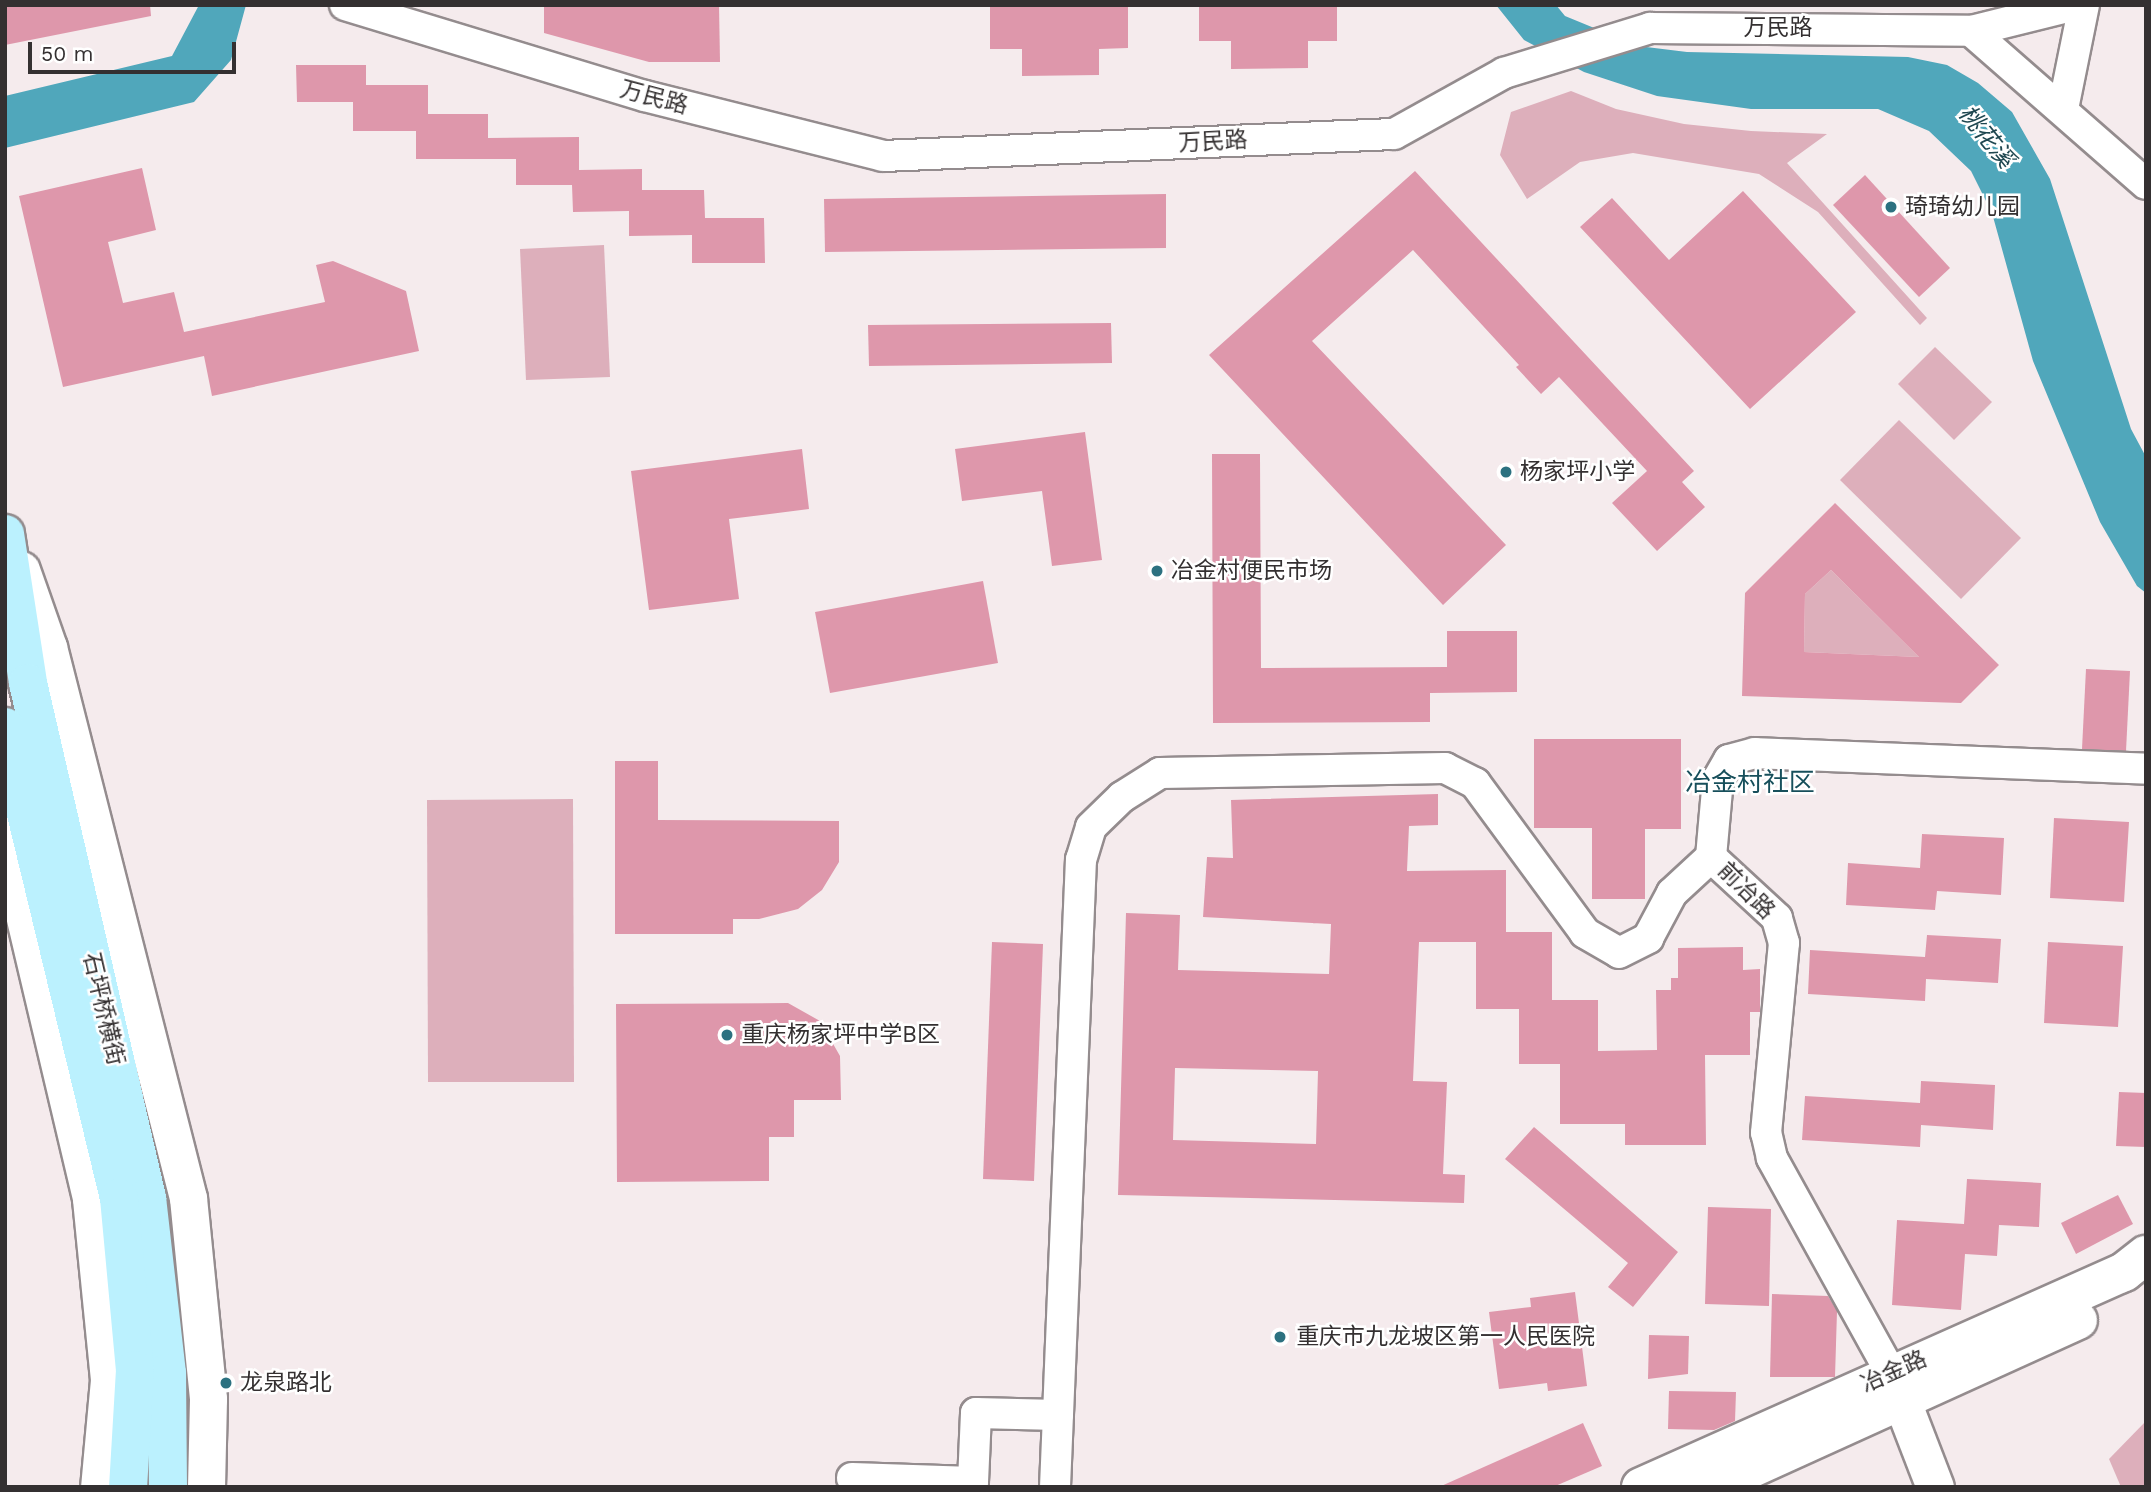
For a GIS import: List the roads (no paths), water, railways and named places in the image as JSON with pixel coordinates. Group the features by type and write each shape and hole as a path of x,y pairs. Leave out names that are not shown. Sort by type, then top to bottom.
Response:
{"main road":[{"name":"石坪桥横街","path":"5,534 28,684 147,1198 167,1373 168,1487"},
{"name":"石坪桥横街","path":"5,727 118,1198 135,1370 128,1487"},
{"name":"冶金路","path":"1710,1487 1896,1386 2124,1272 2146,1255"},
{"name":"冶金路","path":"1641,1487 2146,1289"}],"street":[{"name":"万民路","path":"345,5 645,96 883,156 1394,134 1504,73 1650,28 1971,31 2076,5"},
{"path":"2063,109 2084,5"},
{"path":"1971,31 2146,184"},
{"path":"5,524 48,647 188,1198 208,1399 206,1487"},
{"name":"前冶路","path":"1935,1487 1896,1386 1772,1158 1766,1133 1784,943 1777,918 1711,857 1718,779 1729,760 1755,753 2146,769"},
{"path":"1055,1487 1081,860 1091,827 1122,797 1160,773 1445,768 1475,783 1585,933 1619,953 1648,938 1672,893 1711,857"},
{"path":"5,834 91,1199 109,1380 99,1487"},
{"path":"852,1478 973,1482 976,1413 1058,1415"}],"water":[{"path":"199,5 246,5 231,60 194,102 5,148 5,96 172,56"},
{"name":"桃花溪","path":"1496,5 1556,5 1565,16 1638,46 1687,52 1908,57 1947,65 1978,83 2012,112 2050,179 2131,429 2146,457 2146,593 2137,586 2100,522 2033,361 1992,213 1971,171 1929,131 1878,109 1751,109 1657,96 1584,72 1524,40"}],"place":[{"name":"琦琦幼儿园","path":"1891,207"},
{"name":"杨家坪小学","path":"1506,472"},
{"name":"冶金村便民市场","path":"1157,571"},
{"name":"重庆杨家坪中学B区","path":"727,1035"},
{"name":"重庆市九龙坡区第一人民医院","path":"1280,1337"},
{"name":"龙泉路北","path":"226,1383"}],"district":[{"name":"冶金村社区","path":"1750,783"}]}
